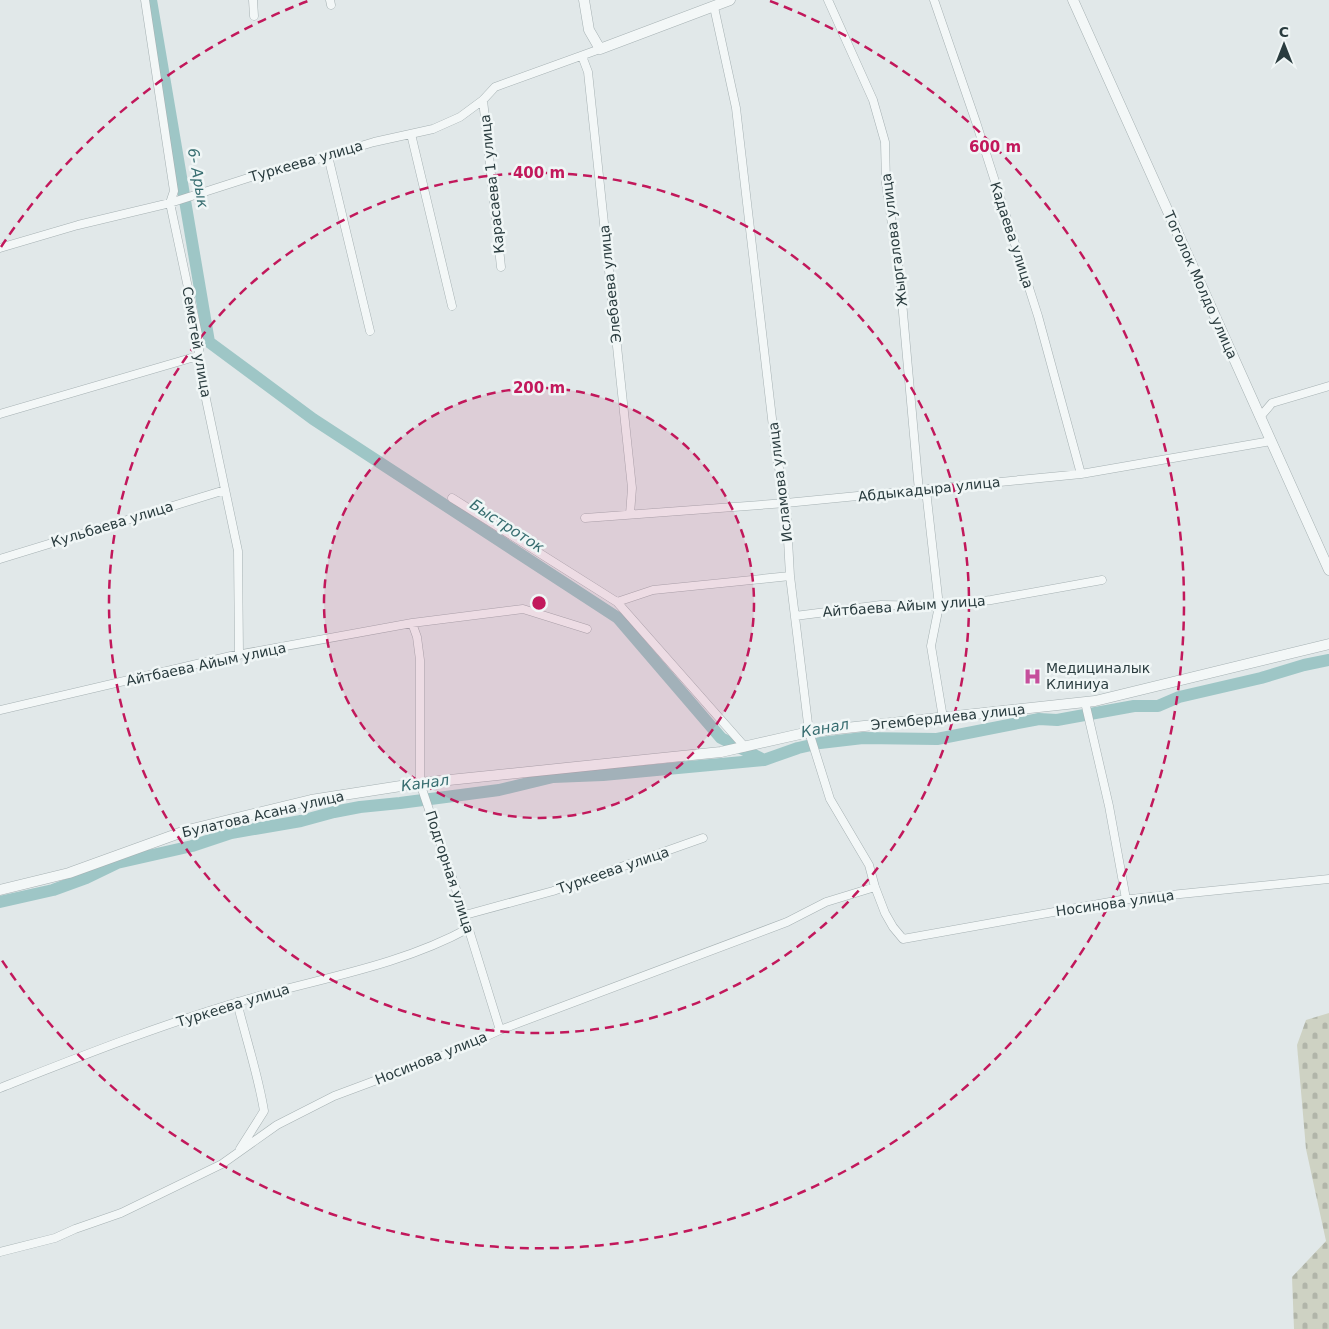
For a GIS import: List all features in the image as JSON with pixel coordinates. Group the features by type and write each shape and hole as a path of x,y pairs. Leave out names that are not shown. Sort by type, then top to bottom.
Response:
{"street":[{"name":"Семетей улица","path":"145,0 174,191 170,203 200,344 198,356 238,551 238,655"},
{"path":"252,0 254,16"},
{"path":"584,0 589,30 600,49 730,0"},
{"name":"Жыргалова улица","path":"828,0 873,100 885,142 886,183 900,279 923,491 939,606 931,646 943,718"},
{"name":"Кадаева улица","path":"934,0 976,122 1038,316 1081,474"},
{"name":"Тоголок Молдо улица","path":"1073,0 1329,570"},
{"name":"Исламова улица","path":"714,7 736,108 776,453 786,503 790,576 809,732 830,798 869,865 884,913 903,938"},
{"name":"Туркеева улица","path":"0,248 170,203 251,177 374,142 433,129 460,118 483,100 495,87 600,49"},
{"name":"Элебаева улица","path":"582,56 588,72 632,488 630,514"},
{"name":"Карасаева 1 улица","path":"483,100 501,267"},
{"path":"411,134 452,306"},
{"path":"328,156 370,331"},
{"path":"0,414 198,356"},
{"path":"1260,416 1272,403 1329,386"},
{"name":"Абдыкадыра улица","path":"584,518 923,491 1081,474 1271,441"},
{"name":"Кульбаева улица","path":"0,559 225,490"},
{"path":"452,498 617,602 745,747"},
{"path":"617,602 653,590 790,576"},
{"name":"Айтбаева Айым улица","path":"795,616 881,605 939,606 991,600 1102,580"},
{"name":"Айтбаева Айым улица","path":"0,710 238,655 412,623 524,609 587,629"},
{"name":"Подгорная улица","path":"412,623 417,637 420,660 420,783 465,915 500,1030"},
{"name":"Эгембердиева улица","path":"563,767 721,752 809,732 1085,702 1329,644"},
{"path":"1085,702 1109,806 1126,899"},
{"name":"Булатова Асана улица","path":"0,890 69,873 188,830 311,800 420,783 563,767"},
{"name":"Туркеева улица","path":"465,915 553,891 703,838"},
{"name":"Носинова улица","path":"903,938 1126,899 1329,879"},
{"name":"Носинова улица","path":"0,1252 55,1238 122,1213 222,1164 277,1125 334,1096 452,1052 500,1030 787,922 826,902 875,887"},
{"name":"Туркеева улица","path":"0,1088 156,1028 237,1002 421,950 469,928"},
{"path":"237,1002 260,1083 264,1111 238,1152"}],"green space":[{"path":"1329,1013 1329,1329 1294,1329 1292,1277 1326,1241 1306,1149 1297,1045 1306,1020"}],"waterway":[{"name":"Быстроток","path":"151,0 209,342 313,419 618,618 721,738 764,760"},
{"name":"Канал","path":"0,902 53,890 86,878 117,863 192,846 231,833 301,821 360,807 499,790 553,777 603,775 764,760 798,748 820,743 863,738 937,739 1039,719 1057,720 1134,706 1158,706 1179,697 1329,660"}],"place":[{"name":"Медициналык Клиниуа","path":"1032,676"}],"water label":[{"name":"6- Арык","path":"198,178"}]}
